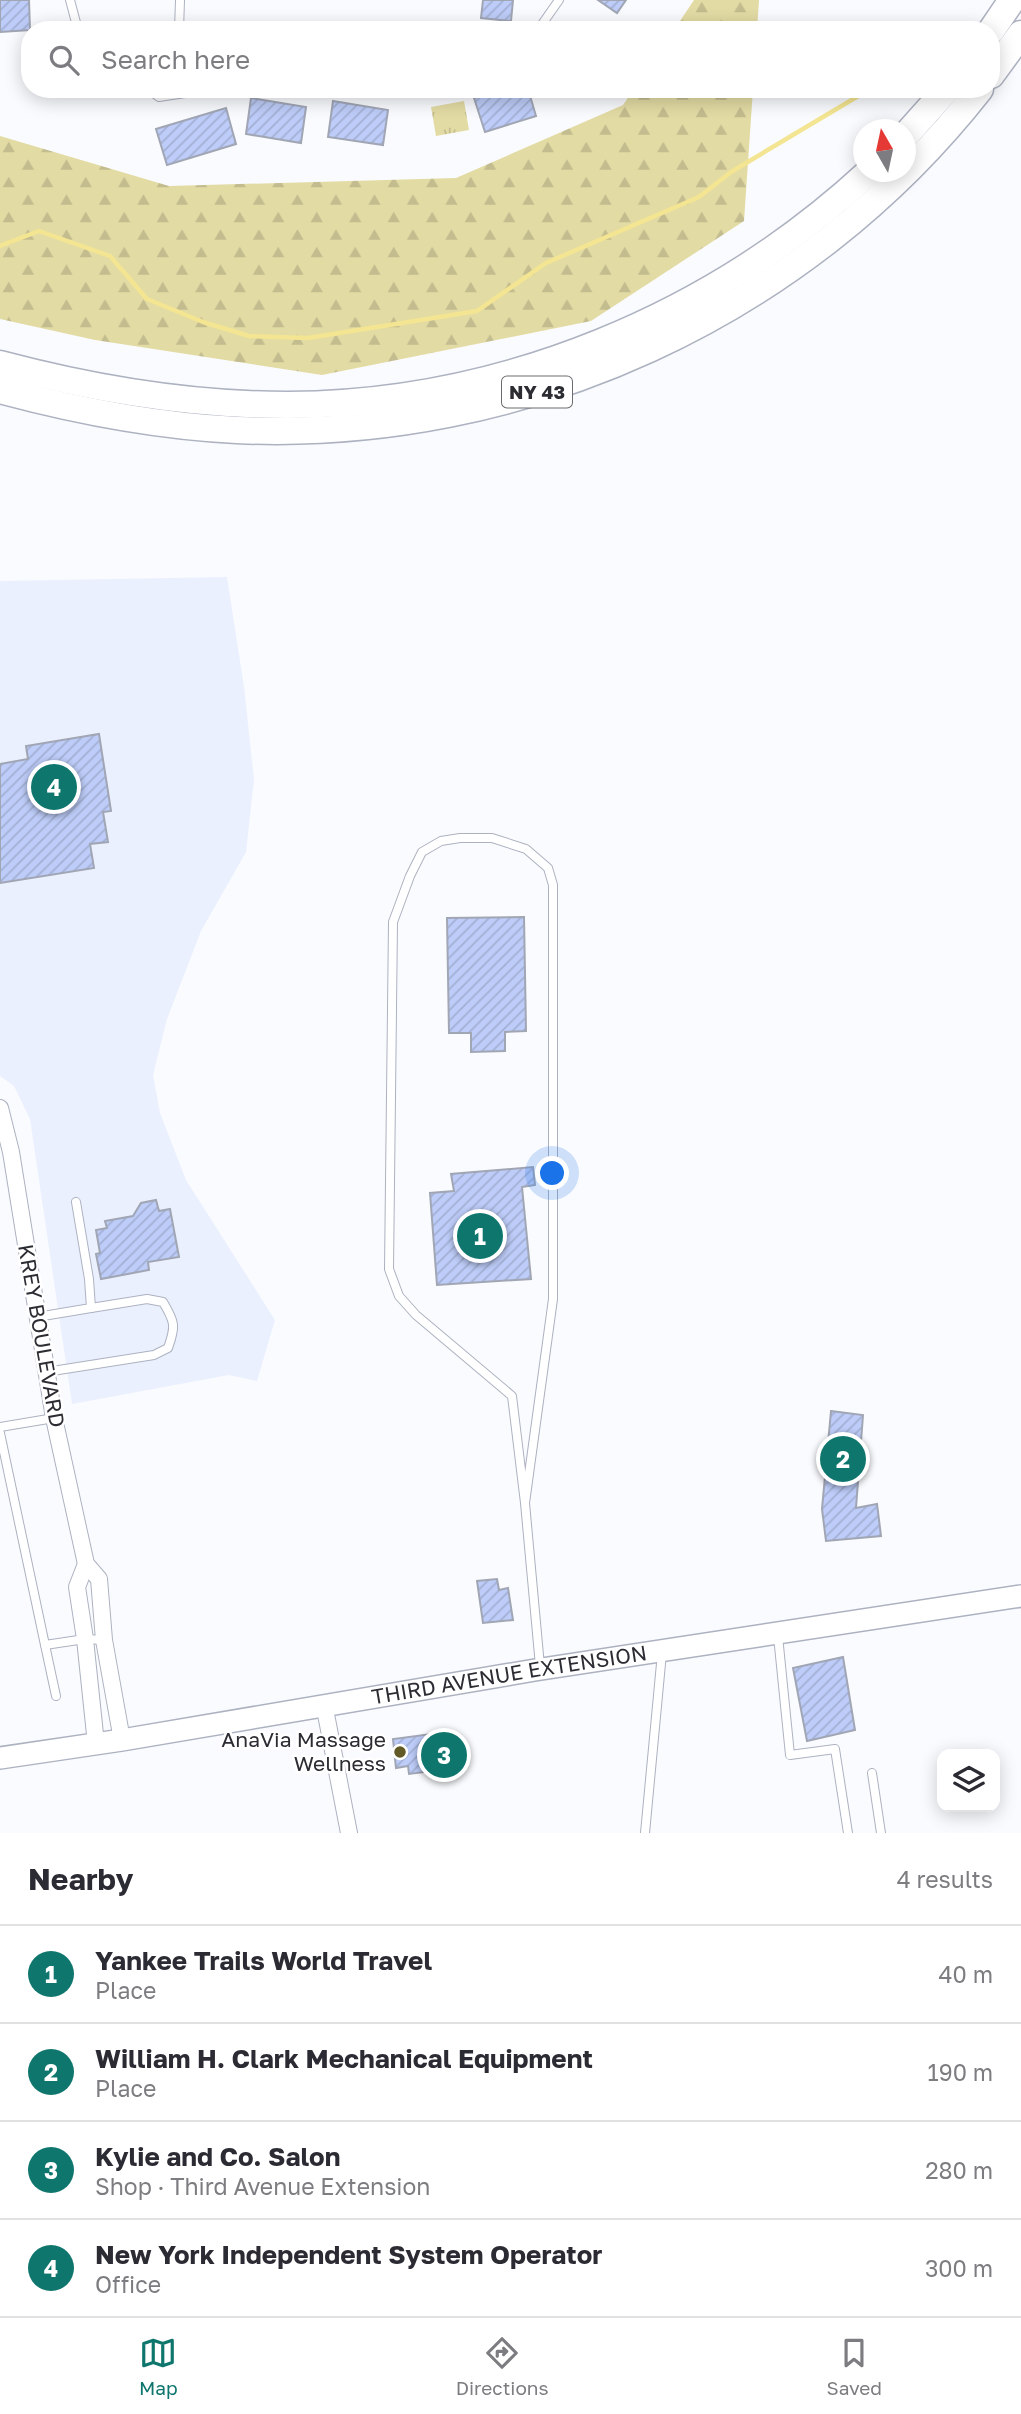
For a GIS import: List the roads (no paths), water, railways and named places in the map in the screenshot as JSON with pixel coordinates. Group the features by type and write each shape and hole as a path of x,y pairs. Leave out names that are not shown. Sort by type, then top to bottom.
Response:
{"main road":[{"path":"998,21 1012,0"},
{"path":"1000,63 1021,34"},
{"path":"916,123 939,98"},
{"name":"NY 43","path":"0,390 130,419 237,430 289,431 432,418 544,391 603,370 662,344 733,306 777,278 820,248 899,179 934,144 972,98"},
{"name":"NY 43","path":"0,363 74,382 134,393 238,404 338,403 440,390 486,380 559,358 628,332 720,284 804,227 857,182"}],"street":[{"name":"KREY BOULEVARD","path":"0,1108 10,1152 54,1418 86,1564 99,1579 104,1640 122,1740"},
{"name":"KREY BOULEVARD","path":"86,1564 77,1587 96,1744"},
{"name":"THIRD AVENUE EXTENSION","path":"0,1758 541,1669 1021,1596"},
{"path":"324,1704 349,1833"}],"lane":[{"path":"69,0 75,21"},
{"path":"179,21 180,0"},
{"path":"544,21 559,0"},
{"path":"525,1503 553,1299 553,885 548,868 526,849 492,838 460,838 441,841 422,852 393,922 389,1269 399,1296 416,1315 512,1396 541,1669"},
{"path":"76,1202 91,1308"},
{"path":"37,1317 147,1299 163,1302 173,1318 175,1329 169,1348 154,1355 46,1372"},
{"path":"0,1427 54,1418"},
{"path":"0,1433 56,1696"},
{"path":"778,1633 790,1755 835,1749 848,1833"},
{"path":"45,1645 85,1639 104,1640"},
{"path":"645,1833 663,1650"},
{"path":"872,1773 881,1833"}],"waterway":[{"path":"0,246 39,231 110,256 147,299 203,322 249,336 308,338 477,311 546,263 699,197 731,172 855,98"}],"place":[{"name":"New York Independent System Operator","path":"54,787"},
{"name":"Yankee Trails World Travel","path":"480,1236"},
{"name":"William H. Clark Mechanical Equipment","path":"843,1459"},
{"name":"AnaVia Massage Wellness","path":"400,1752"},
{"name":"Kylie and Co. Salon","path":"444,1755"}]}
